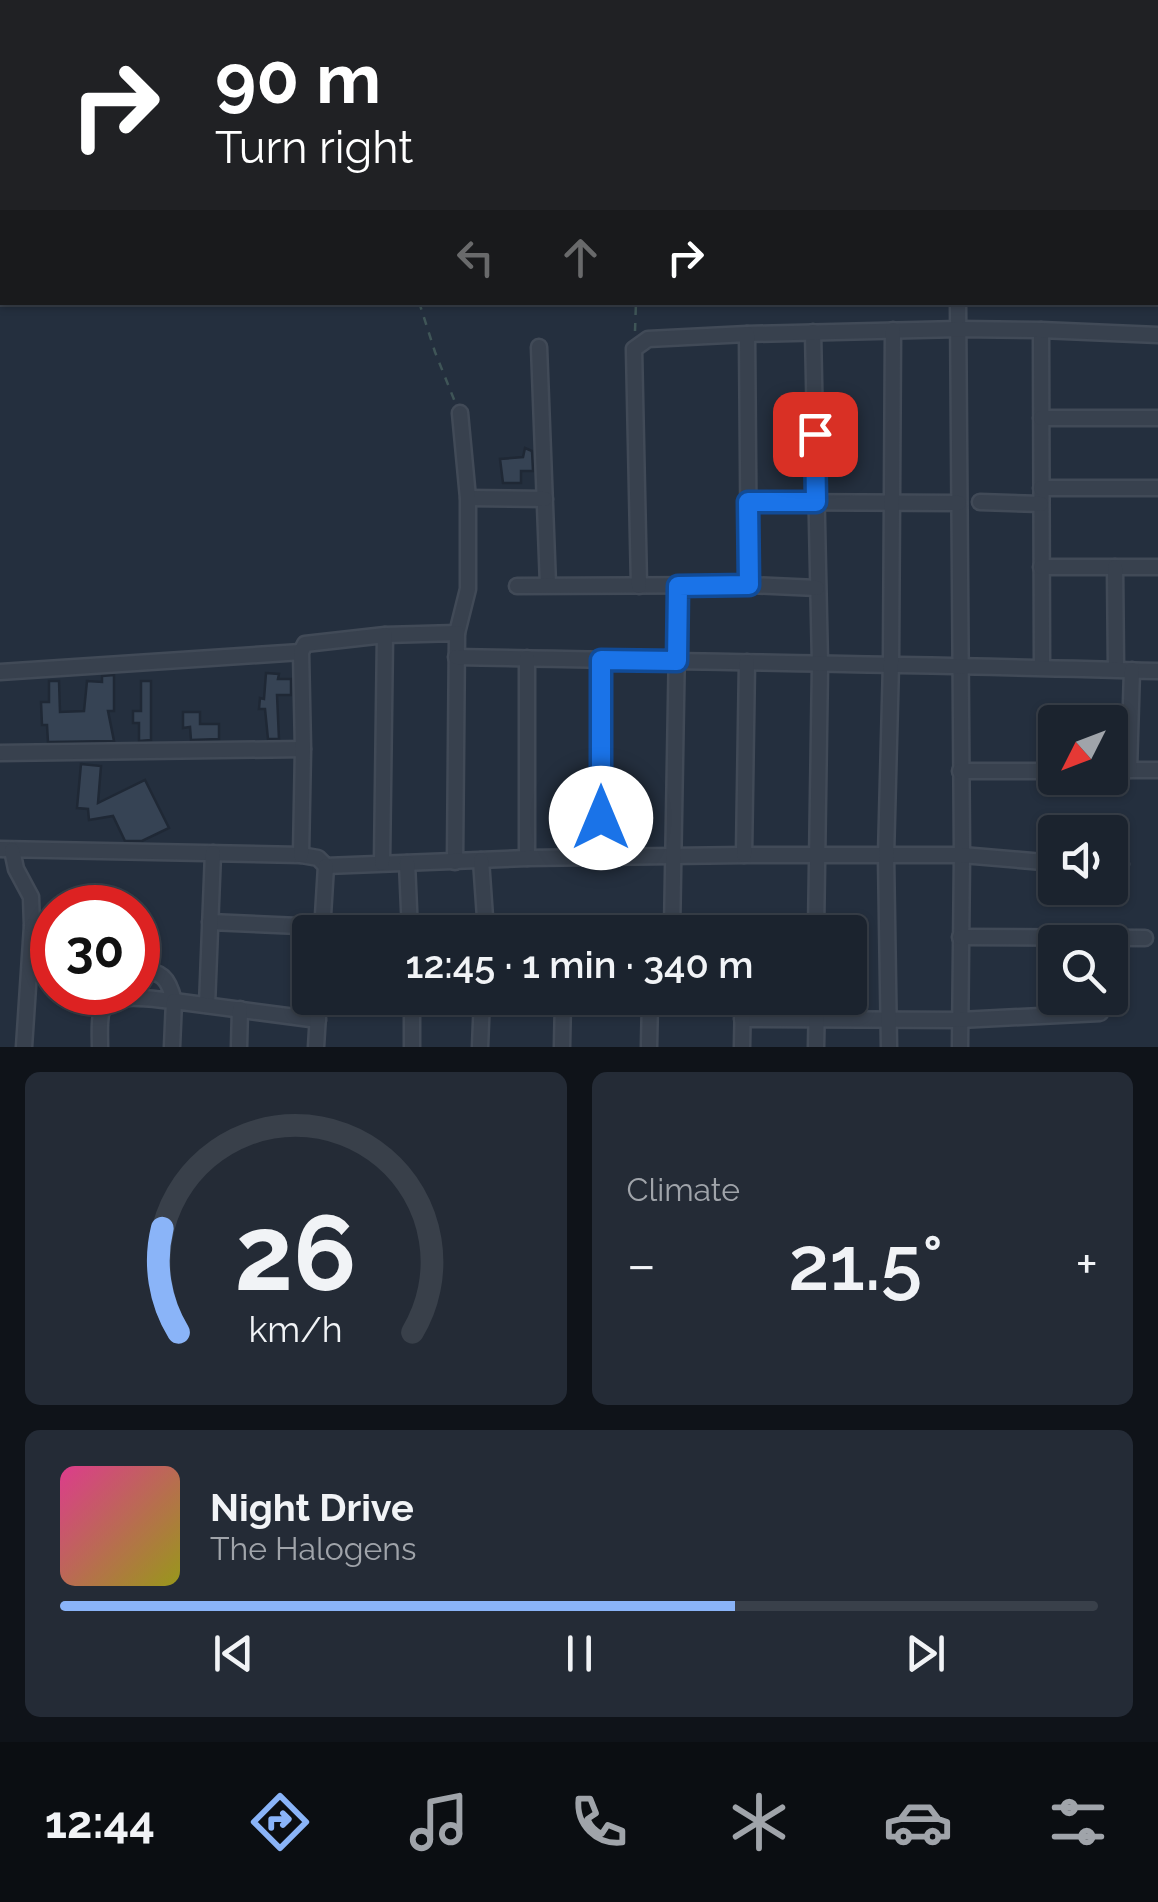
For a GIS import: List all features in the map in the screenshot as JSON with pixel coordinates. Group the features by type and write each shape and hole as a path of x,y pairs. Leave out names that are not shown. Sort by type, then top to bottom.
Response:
{"street":[{"path":"958,305 960,1047"},
{"path":"640,586 634,349 648,339 958,329 1158,335"},
{"path":"890,1047 886,856 893,330"},
{"path":"1040,330 1042,667"},
{"path":"813,332 820,665 816,915"},
{"path":"747,334 749,585"},
{"path":"539,346 548,585"},
{"path":"454,862 456,633 468,589 468,498 460,413"},
{"path":"1041,418 1158,418"},
{"path":"1041,488 1158,488"},
{"path":"468,498 545,499"},
{"path":"748,502 959,503"},
{"path":"980,502 1041,504"},
{"path":"1042,567 1158,567"},
{"path":"1116,567 1129,770 1158,770"},
{"path":"517,586 817,588"},
{"path":"672,915 678,586"},
{"path":"301,854 301,652 305,644 385,635 456,633"},
{"path":"382,863 385,635"},
{"path":"0,672 301,652"},
{"path":"456,657 959,664 1158,671"},
{"path":"526,658 527,858"},
{"path":"601,660 601,858"},
{"path":"744,855 747,662"},
{"path":"0,753 304,749"},
{"path":"960,771 1038,770"},
{"path":"30,895 6,849 301,854 318,858 326,866 744,855 962,855 1038,861"},
{"path":"207,1005 213,853"},
{"path":"481,860 485,915"},
{"path":"408,862 410,915"},
{"path":"323,915 326,866"},
{"path":"210,922 292,928"},
{"path":"960,937 1145,938"},
{"path":"24,1047 30,956"},
{"path":"160,974 170,984 174,1002 172,1047"},
{"path":"100,1047 102,1013 106,1003 116,998 240,1008 318,1020"},
{"path":"240,1008 240,1047"},
{"path":"316,1047 318,1015"},
{"path":"412,1015 412,1047"},
{"path":"480,1047 481,1015"},
{"path":"562,1047 563,1015"},
{"path":"649,1047 650,1015"},
{"path":"742,1015 742,1047"},
{"path":"816,1047 818,1015"},
{"path":"742,1018 960,1020 1060,1015"}],"path":[{"path":"421,305 460,413"},
{"path":"634,349 636,305"}],"building":[{"path":"525,448 532,451 533,471 521,471 521,483 503,483 500,459 523,457"},
{"path":"266,673 279,674 278,679 291,679 291,695 277,695 279,739 268,739 265,709 259,709"},
{"path":"114,675 114,711 108,711 114,741 48,742 41,702 49,702 49,681 59,681 60,712 84,711 87,681 102,682 102,676"},
{"path":"141,681 151,681 151,740 139,741 139,723 133,723 133,711 141,711"},
{"path":"183,712 200,712 200,724 219,724 219,739 191,740 190,727 183,728"},
{"path":"81,764 101,766 98,803 145,780 169,828 142,841 125,841 113,816 89,820 88,809 77,808"}],"route":[{"path":"601,818 601,660 677,661 678,586 749,585 748,502 816,502 815,434"}]}
